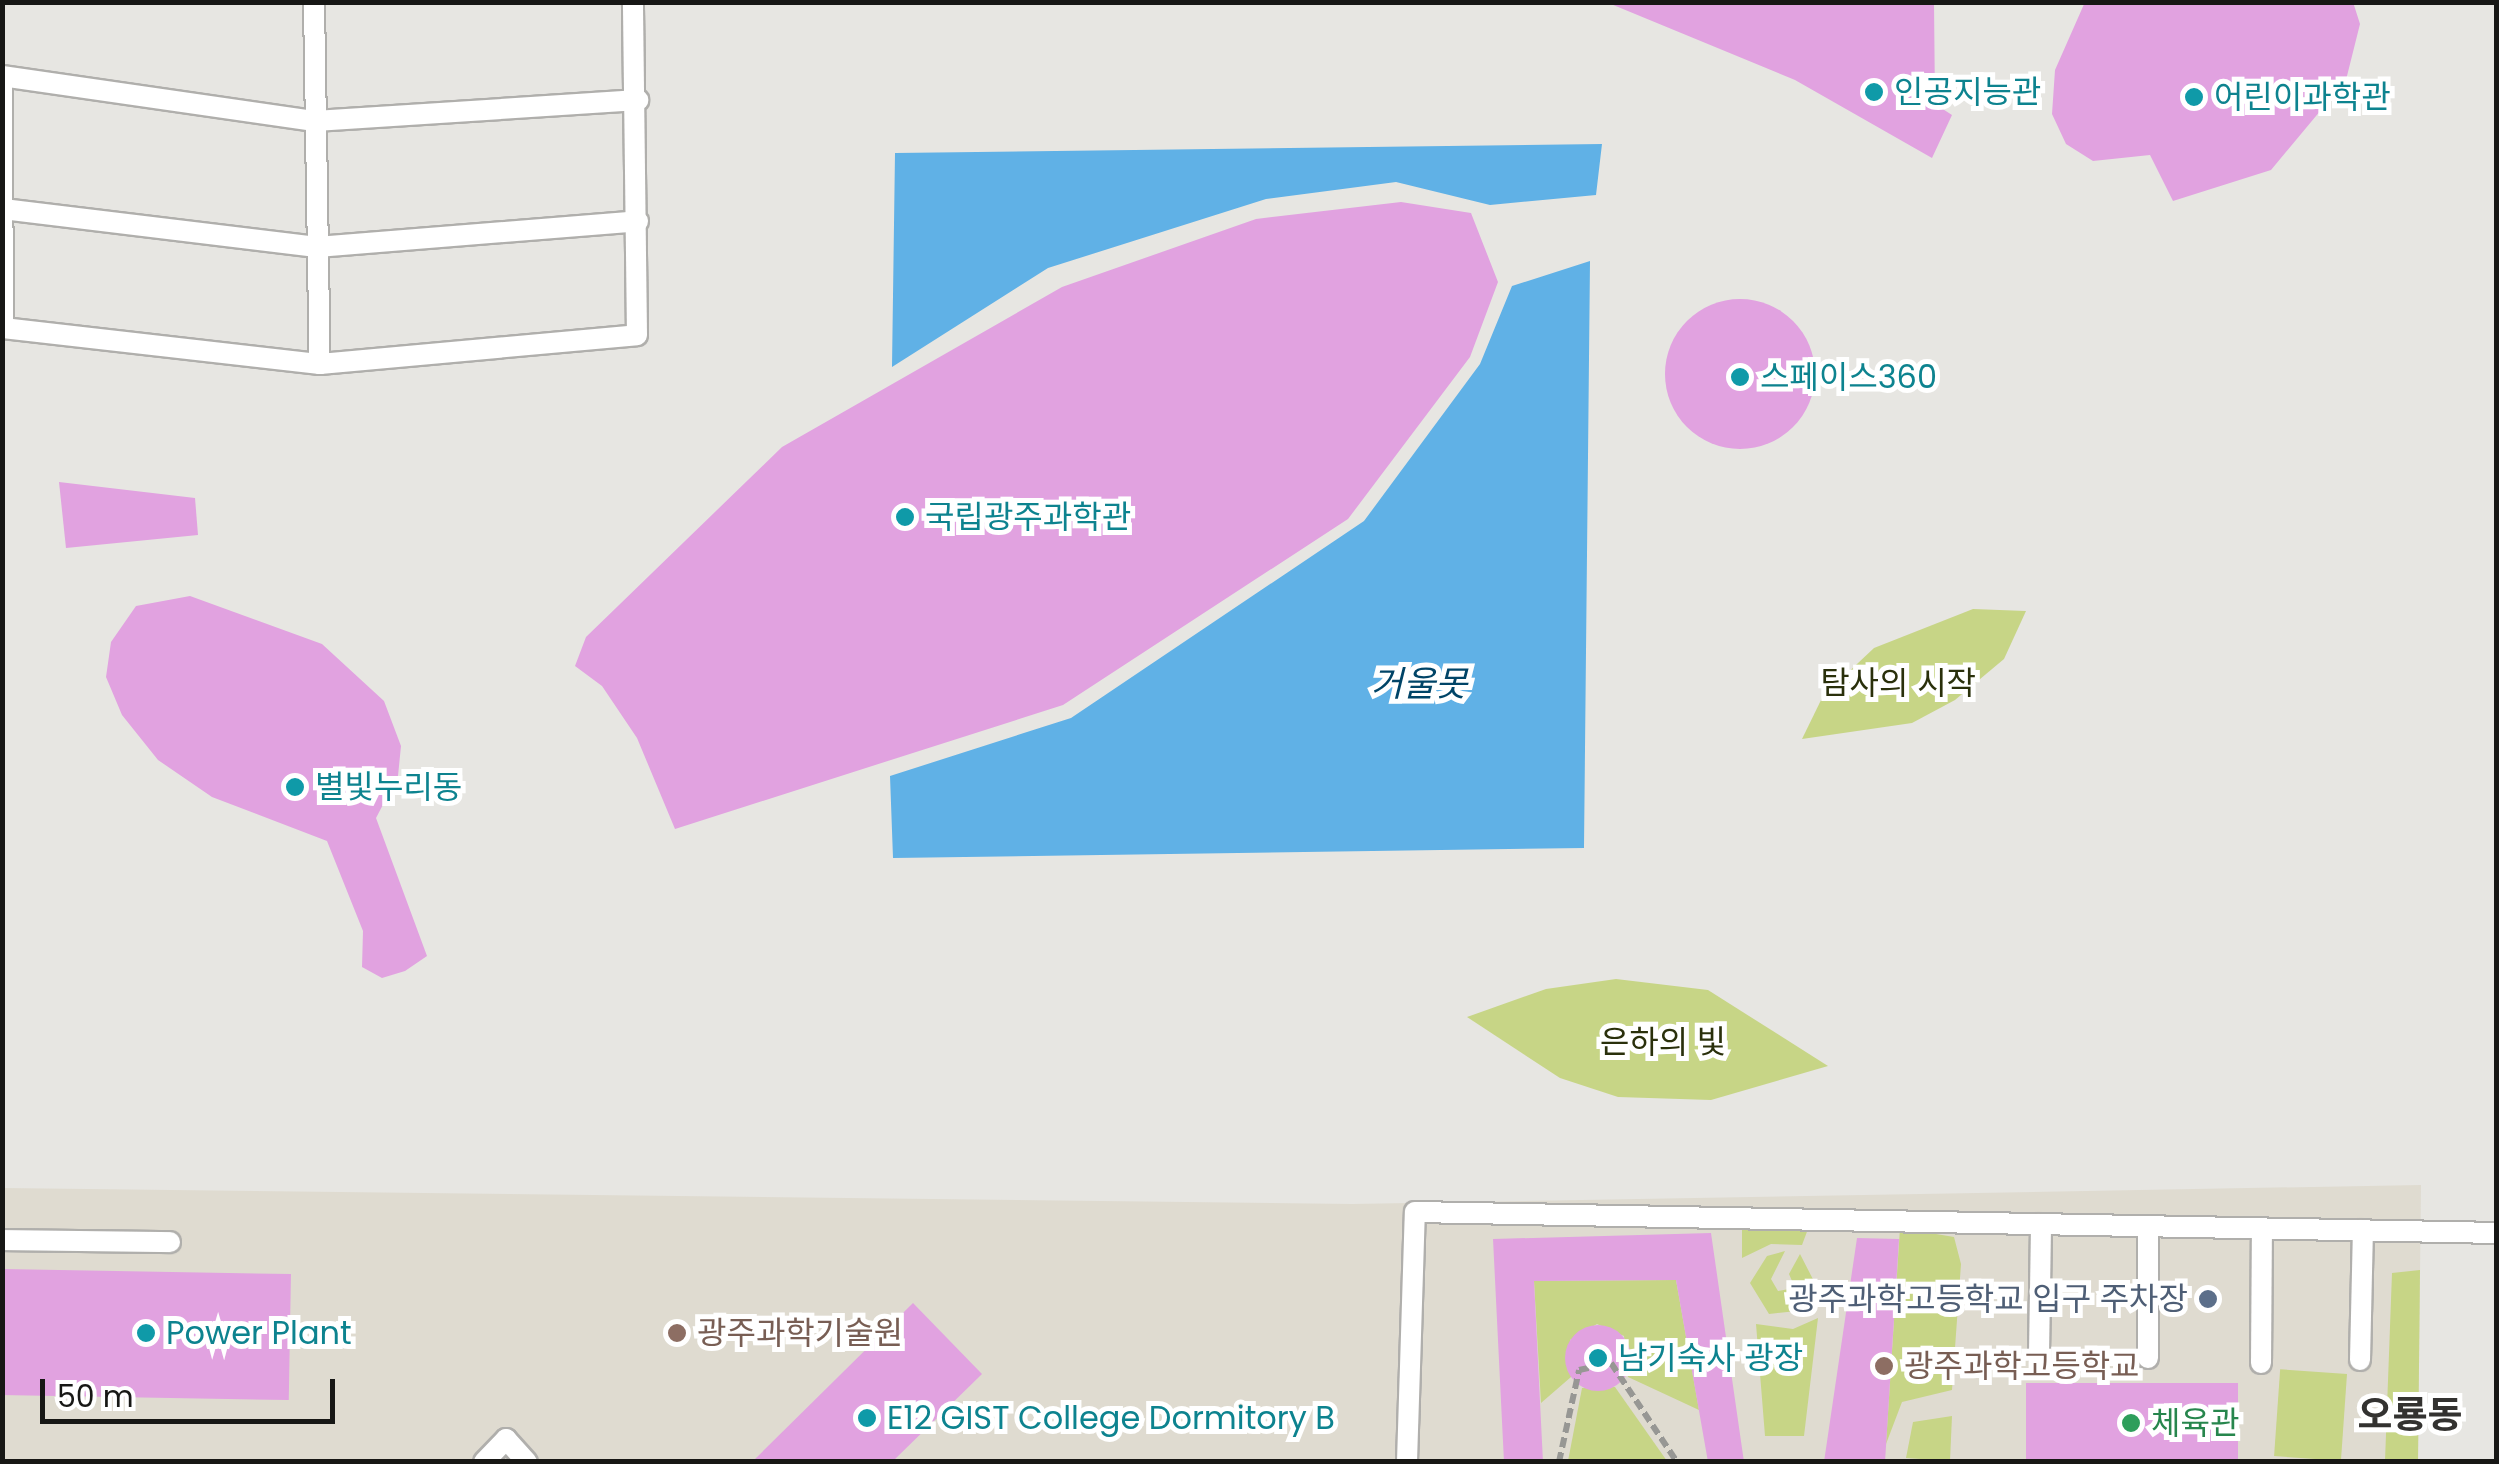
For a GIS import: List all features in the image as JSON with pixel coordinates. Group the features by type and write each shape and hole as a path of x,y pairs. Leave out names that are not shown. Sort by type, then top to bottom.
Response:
{"lane":[{"path":"314,2 320,364"},
{"path":"632,2 638,100 638,336 320,364 3,328 2,79 315,122 638,100"},
{"path":"4,210 316,247 638,221"},
{"path":"1407,1462 1415,1212 2496,1233"},
{"path":"2038,1354 2041,1224"},
{"path":"2148,1226 2148,1358"},
{"path":"2262,1228 2262,1363"},
{"path":"2360,1360 2363,1230"},
{"path":"2,1240 170,1242"},
{"path":"484,1462 506,1439 527,1462"}],"path":[{"path":"1559,1462 1579,1370 1611,1362 1676,1462"}],"shaded area":[{"path":"2421,1185 2418,1461 3,1462 3,1188 1352,1204"}],"green space":[{"name":"탐사의 시작","path":"1973,609 2026,611 2004,659 1955,700 1912,723 1802,739 1823,696 1874,648"},
{"name":"은하의 빛","path":"1616,979 1708,990 1828,1066 1711,1100 1618,1097 1560,1078 1467,1017 1546,989"},
{"path":"1742,1227 1808,1229 1802,1245 1771,1244 1742,1258"},
{"path":"1900,1228 1954,1237 1961,1264 1952,1390 1902,1402 1886,1444"},
{"path":"1785,1251 1771,1279 1778,1291 1795,1288 1789,1274 1800,1254 1819,1291 1806,1310 1769,1314 1750,1283 1767,1256"},
{"path":"2420,1270 2418,1461 2385,1461 2392,1273"},
{"path":"1676,1280 1699,1410 1628,1377 1624,1336 1597,1324 1570,1340 1571,1377 1541,1403 1534,1281"},
{"path":"1818,1318 1804,1436 1765,1436 1756,1324 1793,1329"},
{"path":"2280,1369 2347,1374 2341,1461 2274,1456"},
{"path":"1615,1387 1667,1461 1568,1461 1582,1388"},
{"path":"1952,1416 1950,1461 1906,1458 1913,1422"}],"water":[{"path":"1602,144 1596,195 1490,205 1396,182 1266,199 1048,268 892,367 895,153"},
{"name":"거울못","path":"1590,261 1584,848 893,858 890,776 1071,718 1364,521 1480,364 1512,286"}],"building":[{"name":"인공지능관","path":"1606,2 1934,2 1935,104 1952,115 1932,158 1795,80"},
{"name":"어린이과학관","path":"2085,2 2353,2 2360,24 2346,80 2271,170 2173,201 2150,155 2093,161 2066,144 2052,114 2055,70"},
{"path":"1401,202 1471,213 1498,282 1470,357 1348,519 1063,705 675,829 637,738 602,686 575,666 586,637 782,447 1062,287 1256,219"},
{"name":"스페이스360","path":"1740,299 1769,305 1793,321 1809,345 1815,374 1809,403 1793,427 1769,443 1740,449 1711,443 1687,427 1671,403 1665,374 1671,345 1687,321 1711,305"},
{"path":"59,482 195,498 198,535 66,548"},
{"name":"별빛누리동","path":"190,596 322,644 384,701 401,746 398,776 376,818 427,956 405,971 382,978 362,967 363,931 327,841 212,797 158,760 122,715 106,677 111,642 136,606"},
{"path":"1711,1233 1744,1462 1708,1462 1676,1280 1534,1281 1543,1462 1504,1462 1493,1239"},
{"path":"1857,1238 1899,1239 1885,1462 1824,1462"},
{"name":"Power Plant","path":"2,1269 291,1274 289,1400 2,1395"},
{"name":"E12 GIST College Dormitory B","path":"913,1303 982,1374 892,1462 752,1462"},
{"name":"남기숙사 광장","path":"1598,1325 1621,1335 1631,1358 1621,1381 1598,1391 1575,1381 1565,1358 1575,1335"},
{"name":"체육관","path":"2026,1383 2238,1383 2238,1462 2026,1462"}],"place":[{"name":"인공지능관","path":"1874,92"},
{"name":"어린이과학관","path":"2194,97"},
{"name":"스페이스360","path":"1740,377"},
{"name":"국립광주과학관","path":"905,517"},
{"name":"별빛누리동","path":"295,787"},
{"name":"광주과학고등학교 입구 주차장","path":"2208,1299"},
{"name":"Power Plant","path":"146,1333"},
{"name":"광주과학기술원","path":"677,1333"},
{"name":"남기숙사 광장","path":"1598,1358"},
{"name":"광주과학고등학교","path":"1884,1366"},
{"name":"E12 GIST College Dormitory B","path":"867,1418"},
{"name":"체육관","path":"2131,1423"}],"district":[{"name":"오룡동","path":"2410,1415"}]}
